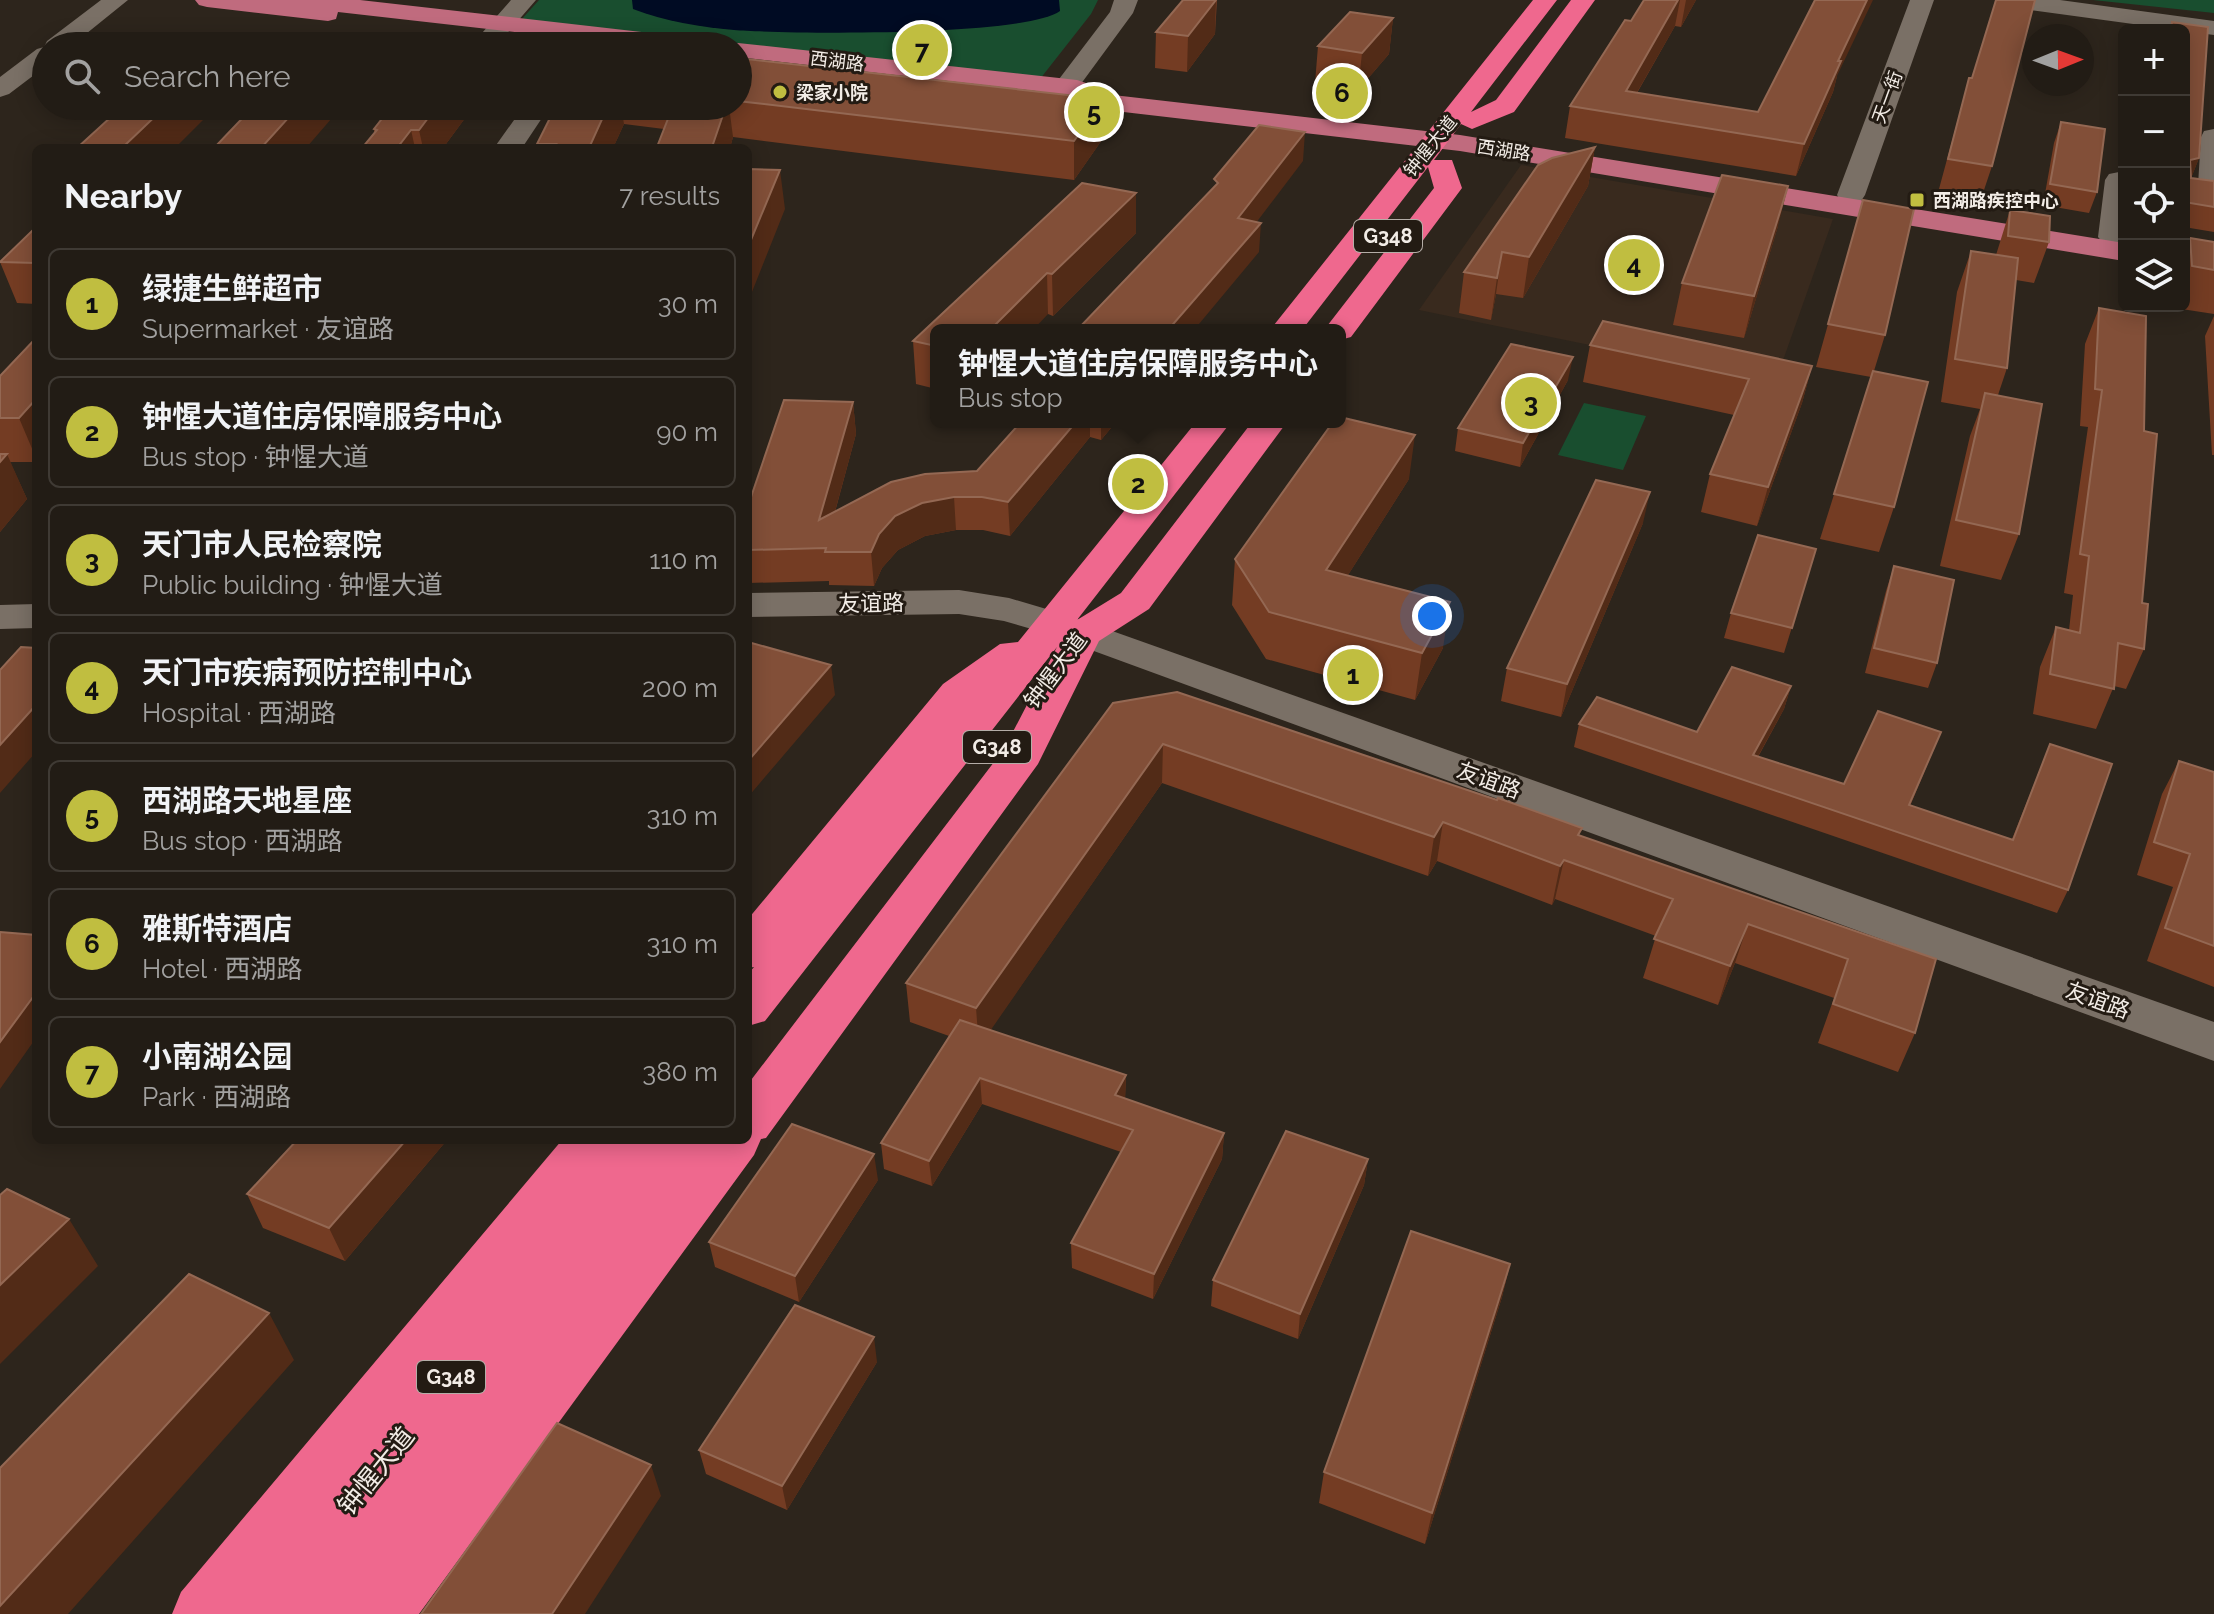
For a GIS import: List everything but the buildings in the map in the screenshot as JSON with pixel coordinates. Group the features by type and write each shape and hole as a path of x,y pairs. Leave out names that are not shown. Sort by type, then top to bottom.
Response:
{"highway":[{"path":"1345,324 1448,188 1447,98 1527,0"},
{"name":"钟惺大道","path":"1320,324 1545,0"},
{"name":"钟惺大道","path":"1291,324 1564,0"},
{"path":"1261,324 1377,181 1505,106 1583,0"},
{"path":"752,1118 1023,754 1070,629 1054,578 1176,428"},
{"name":"钟惺大道","path":"752,1066 1070,629 1210,428"},
{"name":"钟惺大道","path":"752,1003 1240,428"},
{"path":"752,946 958,693 1070,629 1135,601 1265,428"},
{"path":"204,1614 590,1144"},
{"name":"钟惺大道","path":"261,1614 639,1144"},
{"name":"G348","path":"333,1614 692,1144"},
{"path":"380,1614 732,1144"}],"main road":[{"path":"207,0 499,28"},
{"path":"298,0 527,32"},
{"name":"西湖路","path":"752,52 1066,87 1449,138 1851,195 2118,242"},
{"name":"西湖路","path":"752,63 1449,138 2118,242"}],"street":[{"path":"74,32 116,0"},
{"path":"499,28 524,0"},
{"path":"1066,87 1121,13 1126,0"},
{"name":"天一街","path":"1851,195 1922,0"},
{"path":"2008,0 2214,28"},
{"path":"0,89 32,65"},
{"path":"511,144 527,120"},
{"path":"2190,192 2212,195 2214,137"},
{"name":"友谊路","path":"752,605 959,602 1009,610 1070,629 2214,1042"},
{"path":"0,617 32,616"}],"shaded area":[{"path":"1521,165 1833,219 1775,383 1419,310"}],"green space":[{"path":"539,0 1098,0 1091,14 1040,79 752,46 752,32 627,32 521,20"},
{"path":"2093,0 2214,0 2214,13"},
{"path":"1584,403 1646,416 1623,470 1558,455"}],"water":[{"path":"632,0 1059,0 1060,11 1001,26 904,32 762,31 721,29 670,20 633,9"}],"place":[{"name":"小南湖公园","path":"922,50"},
{"name":"梁家小院","path":"780,92"},
{"name":"雅斯特酒店","path":"1342,93"},
{"name":"西湖路天地星座","path":"1094,112"},
{"name":"西湖路疾控中心","path":"1917,200"},
{"name":"天门市疾病预防控制中心","path":"1634,265"},
{"name":"天门市人民检察院","path":"1531,403"},
{"name":"钟惺大道住房保障服务中心","path":"1138,484"},
{"name":"绿捷生鲜超市","path":"1353,675"}]}
